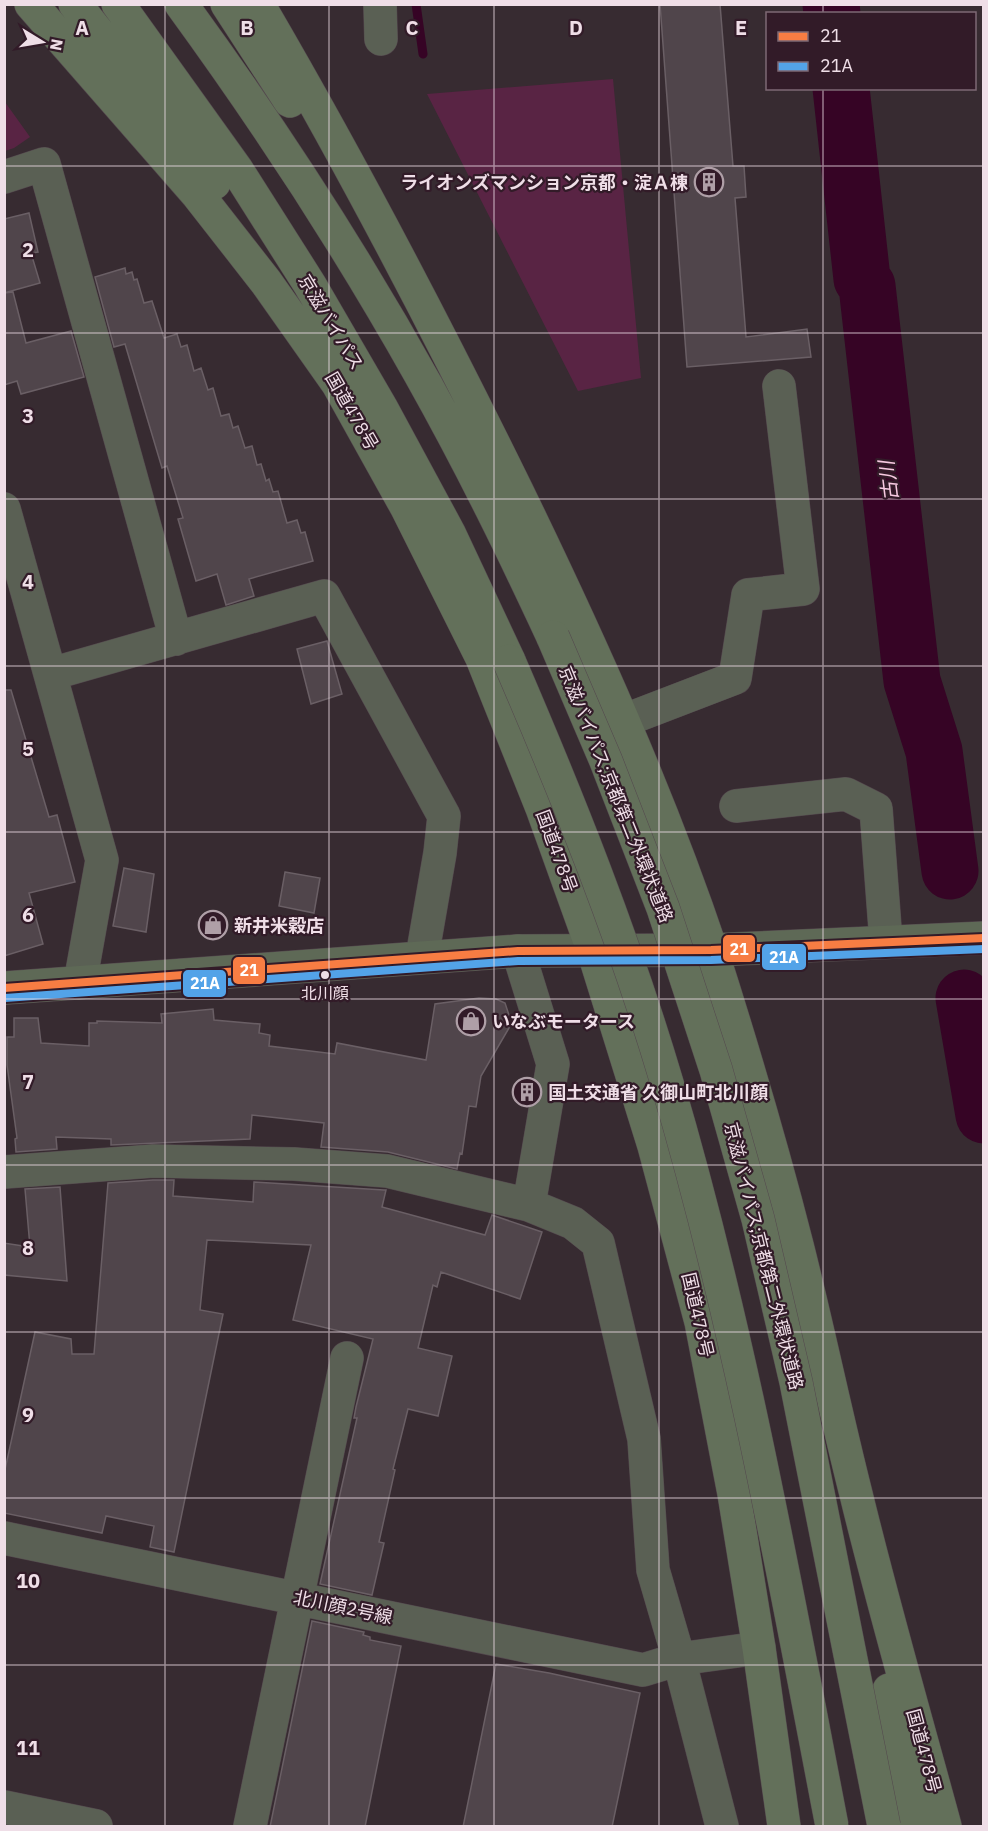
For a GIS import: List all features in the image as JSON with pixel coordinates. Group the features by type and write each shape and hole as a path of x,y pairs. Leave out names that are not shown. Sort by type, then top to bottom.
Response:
{"highway":[{"name":"国道478号","path":"31,4 198,195 266,282 338,384 407,508 482,658 542,808 593,950 654,1146 701,1322 734,1494 759,1648 784,1827"},
{"path":"75,4 216,185 264,258 338,384"},
{"name":"京滋バイパス","path":"118,4 237,170 310,285 382,409 448,533 509,661 564,786 612,914 667,1083 710,1240 747,1397 832,1827"},
{"name":"京滋バイパス;京都第二外環状道路","path":"181,4 275,140 349,255 423,379 492,509 553,637 606,761 663,909 716,1070 758,1219 798,1393 884,1827"},
{"path":"227,4 334,171 480,414"},
{"name":"国道478号","path":"258,4 328,125 480,414 612,692 670,839 711,950 797,1243 856,1496 945,1827"},
{"path":"856,1496 900,1754 915,1827"}],"main road":[{"path":"4,988 518,951 711,950 984,938"}],"street":[{"path":"380,4 381,39"},
{"path":"4,177 44,164 176,639"},
{"path":"623,721 735,678 748,595 803,589 779,386"},
{"path":"4,509 102,860 80,983"},
{"path":"51,674 324,596 444,816 439,863 422,957"},
{"path":"736,806 846,794 876,809 886,942"},
{"path":"518,951 554,1064 529,1205"},
{"path":"4,1172 153,1161 294,1164 387,1171 529,1205 573,1223 598,1243 644,1439 653,1570 680,1659 722,1827"},
{"path":"250,1827 346,1358"},
{"name":"北川顔2号線","path":"4,1538 643,1670 680,1659 759,1648"},
{"path":"4,1807 96,1827"}],"shaded area":[{"path":"613,79 641,378 578,391 427,94"},
{"path":"5,102 30,137 5,151"}],"building":[{"name":"ライオンズマンション京都・淀Ａ棟","path":"660,4 720,4 733,166 744,166 746,197 735,198 746,337 807,329 811,357 687,367"},
{"path":"29,213 38,252 31,253 40,283 4,293 4,219"},
{"path":"125,268 126,274 132,272 134,280 137,279 144,303 152,301 164,338 177,334 181,347 187,345 194,371 201,368 208,390 213,388 221,416 229,414 233,428 238,426 245,448 252,446 257,465 261,464 266,481 269,479 273,492 278,491 287,523 297,520 301,533 305,532 313,561 249,579 254,596 226,605 217,574 196,581 178,519 183,518 167,466 162,468 125,344 114,347 95,277"},
{"path":"13,292 26,343 71,331 84,377 21,394 17,381 4,385 4,293"},
{"path":"327,641 342,694 311,704 297,649"},
{"path":"4,690 11,690 49,817 57,815 75,882 29,893 43,944 4,956"},
{"path":"124,868 154,874 146,932 113,926"},
{"path":"285,872 320,878 314,913 279,906"},
{"path":"479,998 496,999 505,1003 509,1015 509,1028 481,1076 476,1107 469,1106 462,1154 460,1153 457,1169 388,1152 321,1147 324,1123 252,1115 250,1139 111,1145 111,1139 56,1137 57,1149 16,1152 15,1139 17,1138 7,1065 7,1037 14,1037 14,1018 38,1018 41,1043 89,1046 89,1023 97,1023 97,1021 162,1023 161,1014 213,1009 214,1020 260,1024 259,1033 270,1035 269,1046 335,1054 337,1043 426,1060 435,1004"},
{"path":"174,1180 173,1196 253,1202 254,1182 386,1190 382,1207 485,1235 492,1215 542,1232 520,1299 441,1272 437,1287 433,1285 418,1348 452,1356 438,1416 408,1409 393,1469 395,1470 379,1542 384,1543 372,1595 320,1584 357,1418 354,1418 356,1407 373,1339 293,1320 311,1245 207,1240 200,1310 223,1314 174,1552 150,1547 154,1526 106,1516 102,1533 4,1513 4,1474 35,1332 71,1339 72,1354 94,1354 108,1183"},
{"path":"60,1187 67,1281 4,1275 4,1243 30,1247 25,1189"},
{"path":"312,1621 364,1632 363,1635 370,1637 370,1640 401,1646 365,1827 270,1827"},
{"path":"496,1664 640,1693 612,1827 463,1827"}],"waterway":[{"path":"416,4 423,54"},
{"name":"古川","path":"831,4 832,12"},
{"name":"古川","path":"841,90 862,279 867,286 912,681 934,751 950,871"},
{"name":"古川","path":"964,998 984,1115"}],"transit line":[{"name":"21","path":"4,988 518,951 711,950 984,938"},
{"name":"21A","path":"5,998 518,961 711,960 984,949"}],"place":[{"name":"ライオンズマンション京都・淀Ａ棟","path":"709,182"},
{"name":"新井米穀店","path":"213,925"},
{"name":"北川顔","path":"325,975"},
{"name":"いなぶモータース","path":"471,1021"},
{"name":"国土交通省 久御山町北川顔","path":"527,1092"}]}
